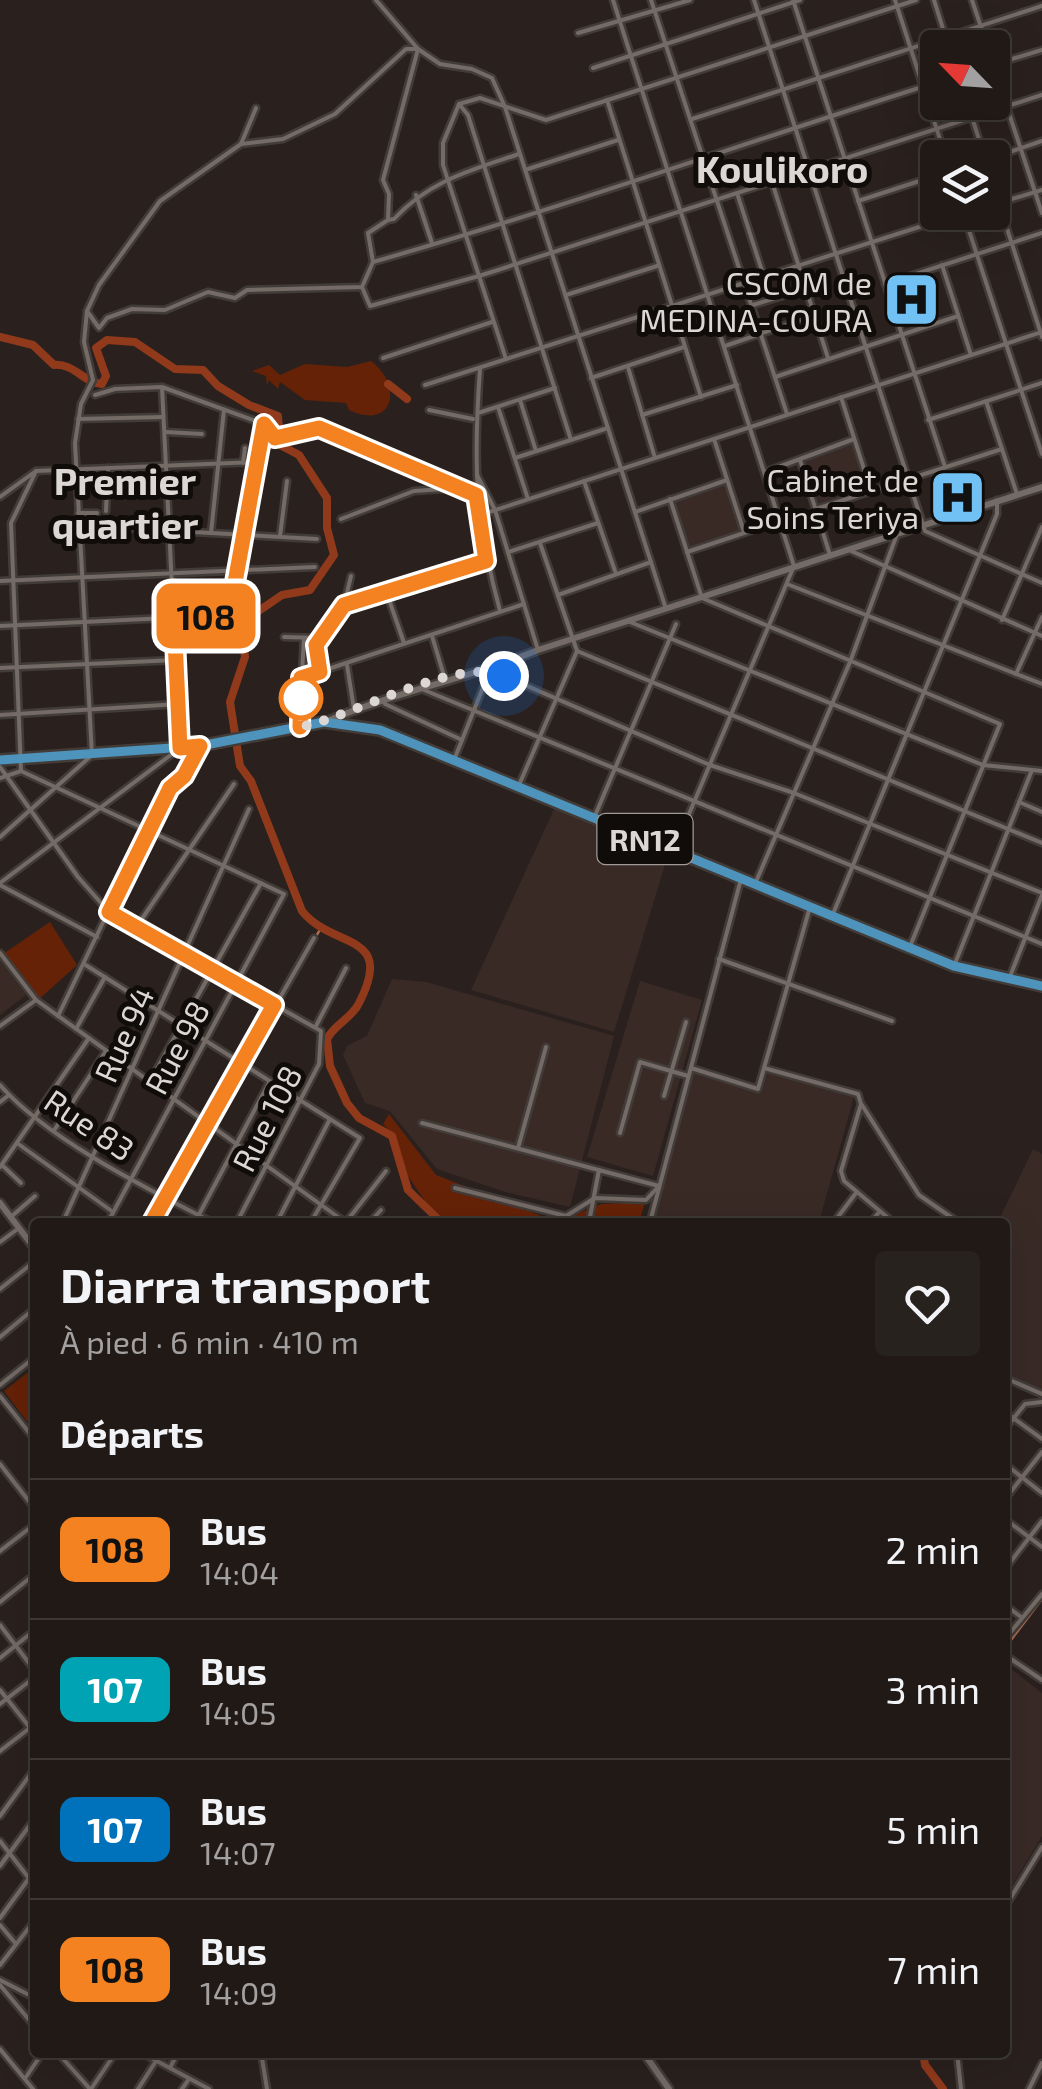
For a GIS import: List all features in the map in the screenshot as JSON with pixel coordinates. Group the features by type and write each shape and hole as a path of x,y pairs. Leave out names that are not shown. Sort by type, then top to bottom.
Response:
{"main road":[{"name":"RN12","path":"0,764 21,759 200,746 324,722 380,730 954,966 1042,986"}],"street":[{"path":"376,0 418,50 440,64 472,69 492,78 506,107 666,609"},
{"path":"612,0 794,566 673,851"},
{"path":"651,0 787,415"},
{"path":"578,33 690,0"},
{"path":"754,0 923,523 928,533 1042,583"},
{"path":"459,104 480,98 546,120 896,3 916,0"},
{"path":"934,0 944,30"},
{"path":"972,0 982,30"},
{"path":"593,68 795,1 945,467"},
{"path":"896,3 920,78"},
{"path":"965,30 1042,6"},
{"path":"692,119 920,45"},
{"path":"0,837 92,755 76,470 78,419 92,382 84,342 87,311 99,286 160,201 241,144 283,140 335,114 406,49 418,50"},
{"path":"388,220 389,194 384,180 418,50"},
{"path":"1010,59 1042,50"},
{"path":"374,262 920,88"},
{"path":"1010,105 1042,95"},
{"path":"606,100 702,397"},
{"path":"459,104 468,116 571,440"},
{"path":"459,104 443,143 447,178 506,358"},
{"path":"241,144 256,108"},
{"path":"1010,115 1039,191 1042,212"},
{"path":"934,120 940,140"},
{"path":"520,154 447,178 416,196 394,220 368,233 374,262 362,287 370,306 479,276 966,120"},
{"path":"526,170 618,140"},
{"path":"1010,152 1042,142"},
{"path":"772,182 828,358"},
{"path":"858,201 920,182"},
{"path":"1010,200 1039,191"},
{"path":"737,192 763,275"},
{"path":"416,196 433,244"},
{"path":"425,385 920,226"},
{"path":"969,230 1042,454"},
{"path":"477,516 1042,334 1007,230"},
{"path":"884,284 1042,233"},
{"path":"942,265 971,355"},
{"path":"564,295 657,266"},
{"path":"87,311 98,328 107,318 132,309 165,310 208,292 235,298 248,290 362,287"},
{"path":"752,306 806,288"},
{"path":"724,346 815,315"},
{"path":"775,377 958,316"},
{"path":"383,358 494,322"},
{"path":"591,378 684,347"},
{"path":"628,366 655,458"},
{"path":"480,367 477,516 500,611"},
{"path":"928,420 1042,383"},
{"path":"642,415 736,386"},
{"path":"95,395 115,389 162,387 264,424 278,438 319,428 476,495"},
{"path":"97,937 0,884 180,748 162,387"},
{"path":"429,410 476,417 555,388"},
{"path":"841,397 872,490"},
{"path":"520,400 536,451"},
{"path":"986,401 1017,494"},
{"path":"498,407 528,499"},
{"path":"211,534 224,410"},
{"path":"78,419 163,417"},
{"path":"0,626 229,615 264,424"},
{"path":"515,458 608,428"},
{"path":"164,432 202,434"},
{"path":"764,472 855,438"},
{"path":"714,439 744,532"},
{"path":"243,463 245,448"},
{"path":"816,509 1002,449"},
{"path":"800,460 830,555"},
{"path":"0,497 36,471 257,462"},
{"path":"106,512 108,468"},
{"path":"21,770 11,580 12,523 36,471"},
{"path":"476,472 495,510 538,650"},
{"path":"635,512 728,480"},
{"path":"280,537 288,481"},
{"path":"584,481 616,574"},
{"path":"324,722 445,679 490,670 538,650 1042,487"},
{"path":"341,519 414,490 458,488"},
{"path":"670,500 702,598 1000,724 909,948"},
{"path":"832,916 996,514 997,500"},
{"path":"78,513 97,513"},
{"path":"687,552 780,521"},
{"path":"508,552 598,523"},
{"path":"121,528 318,540"},
{"path":"1002,620 1041,531"},
{"path":"755,884 850,662 886,569 895,533"},
{"path":"540,544 578,651 1042,843"},
{"path":"849,550 958,602 1042,636"},
{"path":"344,605 486,561"},
{"path":"558,595 651,562"},
{"path":"0,581 315,567"},
{"path":"320,672 315,660 320,638 344,605 352,576"},
{"path":"787,584 1042,684"},
{"path":"386,591 404,644"},
{"path":"301,678 524,604"},
{"path":"1016,674 1042,617"},
{"path":"628,621 984,766 1042,771"},
{"path":"594,818 676,624"},
{"path":"431,634 445,679"},
{"path":"284,637 320,638"},
{"path":"300,727 304,638"},
{"path":"519,787 578,651"},
{"path":"0,668 176,660"},
{"path":"347,663 354,709"},
{"path":"490,670 710,765 869,822 1042,894 1008,981"},
{"path":"454,760 490,670"},
{"path":"419,688 1042,944"},
{"path":"384,699 385,704 462,740"},
{"path":"0,715 178,704"},
{"path":"58,1016 147,832 200,746"},
{"path":"0,764 2,775 109,912 318,1030"},
{"path":"2,775 21,770 260,883 149,1083"},
{"path":"954,966 1032,770"},
{"path":"135,929 234,784"},
{"path":"1020,802 1042,812"},
{"name":"Rue 94","path":"66,1218 249,808"},
{"path":"651,1218 742,879"},
{"name":"Rue 98","path":"110,1218 284,894 260,883"},
{"path":"690,1068 758,1089 810,907"},
{"path":"154,1218 314,938"},
{"path":"0,953 36,1000 340,1218"},
{"path":"719,958 892,1022"},
{"path":"84,964 360,1138 313,1218"},
{"name":"Rue 108","path":"240,1218 319,1064 318,1030 346,968"},
{"path":"76,1030 105,977"},
{"path":"0,1026 36,1000"},
{"path":"664,1096 686,1022"},
{"path":"21,1183 1,1166 88,1038"},
{"path":"518,1148 546,1047"},
{"path":"55,1129 106,1051"},
{"path":"620,1134 640,1062 688,1076"},
{"path":"764,1068 858,1094 860,1104 919,1195 952,1218"},
{"path":"198,1216 270,1081"},
{"name":"Rue 83","path":"0,1085 36,1116 131,1180 203,1218"},
{"path":"0,1102 8,1095"},
{"path":"860,1104 841,1170 844,1182 888,1218"},
{"path":"279,1218 330,1119"},
{"path":"422,1123 659,1186"},
{"path":"17,1142 113,1212"},
{"path":"590,1218 599,1170"},
{"path":"349,1218 386,1171"},
{"path":"456,1188 566,1216 595,1198 646,1200 659,1186"},
{"path":"837,1218 856,1193"},
{"path":"10,1216 35,1196"},
{"path":"0,1203 30,1242"},
{"path":"374,1218 381,1210"},
{"path":"874,1218 880,1211"},
{"path":"0,1242 19,1228"},
{"path":"0,1288 30,1266"},
{"path":"0,1338 30,1312"},
{"path":"0,1385 30,1362"},
{"path":"1010,1380 1042,1394"},
{"path":"0,1396 30,1434"},
{"path":"1010,1423 1025,1404 1042,1402"},
{"path":"1010,1416 1042,1439"},
{"path":"1010,1494 1042,1452"},
{"path":"0,1464 30,1503"},
{"path":"1010,1468 1042,1494"},
{"path":"1010,1563 1042,1521"},
{"path":"1010,1523 1042,1547"},
{"path":"0,1540 3,1549 30,1528"},
{"path":"0,1602 30,1578"},
{"path":"1010,1633 1042,1594"},
{"path":"1010,1609 1022,1618"},
{"path":"0,1626 30,1667"},
{"path":"0,1658 30,1634"},
{"path":"1010,1658 1042,1680"},
{"path":"0,1704 30,1678"},
{"path":"0,1690 30,1723"},
{"path":"0,1751 30,1728"},
{"path":"0,1816 30,1775"},
{"path":"0,1866 30,1825"},
{"path":"0,1841 29,1878 0,1921 16,1944"},
{"path":"1010,1899 1042,1848"},
{"path":"0,1965 30,1926"},
{"path":"0,1982 30,1996"},
{"path":"0,1982 30,2021"},
{"path":"0,2049 34,2089"},
{"path":"24,2078 39,2058"},
{"path":"62,2058 90,2089 112,2058"},
{"path":"151,2058 209,2089"},
{"path":"170,2068 175,2058"},
{"path":"262,2058 267,2089"},
{"path":"646,2058 669,2089"},
{"path":"957,2058 960,2089"},
{"path":"138,2089 156,2061"},
{"path":"1030,2089 1042,2063"},
{"path":"182,2089 189,2079"}],"shaded area":[{"path":"371,361 388,382 390,393 389,403 376,415 349,410 346,403 305,400 280,382 278,389 269,380 267,386 266,376 252,371 269,365 280,375 305,364 347,367"},
{"path":"854,442 868,488 819,503 803,460"},
{"path":"726,484 741,531 689,548 673,500"},
{"path":"555,807 668,855 614,1032 471,990"},
{"path":"50,922 77,965 38,1000 3,954"},
{"path":"0,961 26,995 0,1015"},
{"path":"392,979 426,982 614,1036 570,1207 505,1192 437,1169 390,1111 365,1103 343,1055 347,1046 367,1036"},
{"path":"640,981 702,1000 653,1176 587,1157"},
{"path":"692,1072 762,1092 768,1073 854,1097 820,1218 653,1218"},
{"path":"389,1114 436,1175 547,1218 436,1218 408,1176 395,1136 383,1124"},
{"path":"1033,1149 1042,1154 1042,1390 1010,1376 1010,1218 1000,1218"},
{"path":"645,1202 640,1218 567,1218 601,1204"},
{"path":"30,1371 30,1425 4,1391"},
{"path":"1010,1668 1042,1693 1042,1836 1010,1889"}],"waterway":[{"path":"0,337 33,345 54,365 102,384 106,376 96,348 107,340 135,342 175,369 203,370 218,386 249,405 278,416 280,445 299,455 327,498 327,528 334,555 310,590 282,595 241,623 245,657 230,702 240,766 251,781 302,911 329,932 356,945 366,953 370,965 358,1005 327,1039 330,1066 347,1103 359,1118 392,1136 408,1190 437,1218"},
{"path":"388,384 407,399"},
{"path":"315,938 321,928"},
{"path":"201,1132 214,1109"},
{"path":"157,1218 163,1206"},
{"path":"1010,1641 1042,1599"},
{"path":"924,2058 943,2089"}],"bus line":[{"name":"108","path":"154,1218 274,1005 109,912 170,788 184,776 200,746 180,748 174,618 229,615 264,424 275,438 312,428 326,430 377,456 419,468 476,495 486,561 344,605 316,645 315,660 320,672 301,678 300,727"}],"place":[{"name":"CSCOM de MEDINA-COURA","path":"911,300"},
{"name":"Cabinet de Soins Teriya","path":"958,497"}],"district":[{"name":"Koulikoro","path":"782,168"},
{"name":"Premier quartier","path":"125,502"}],"route":[{"path":"301,698 300,727 445,679 490,670 504,676"}]}
